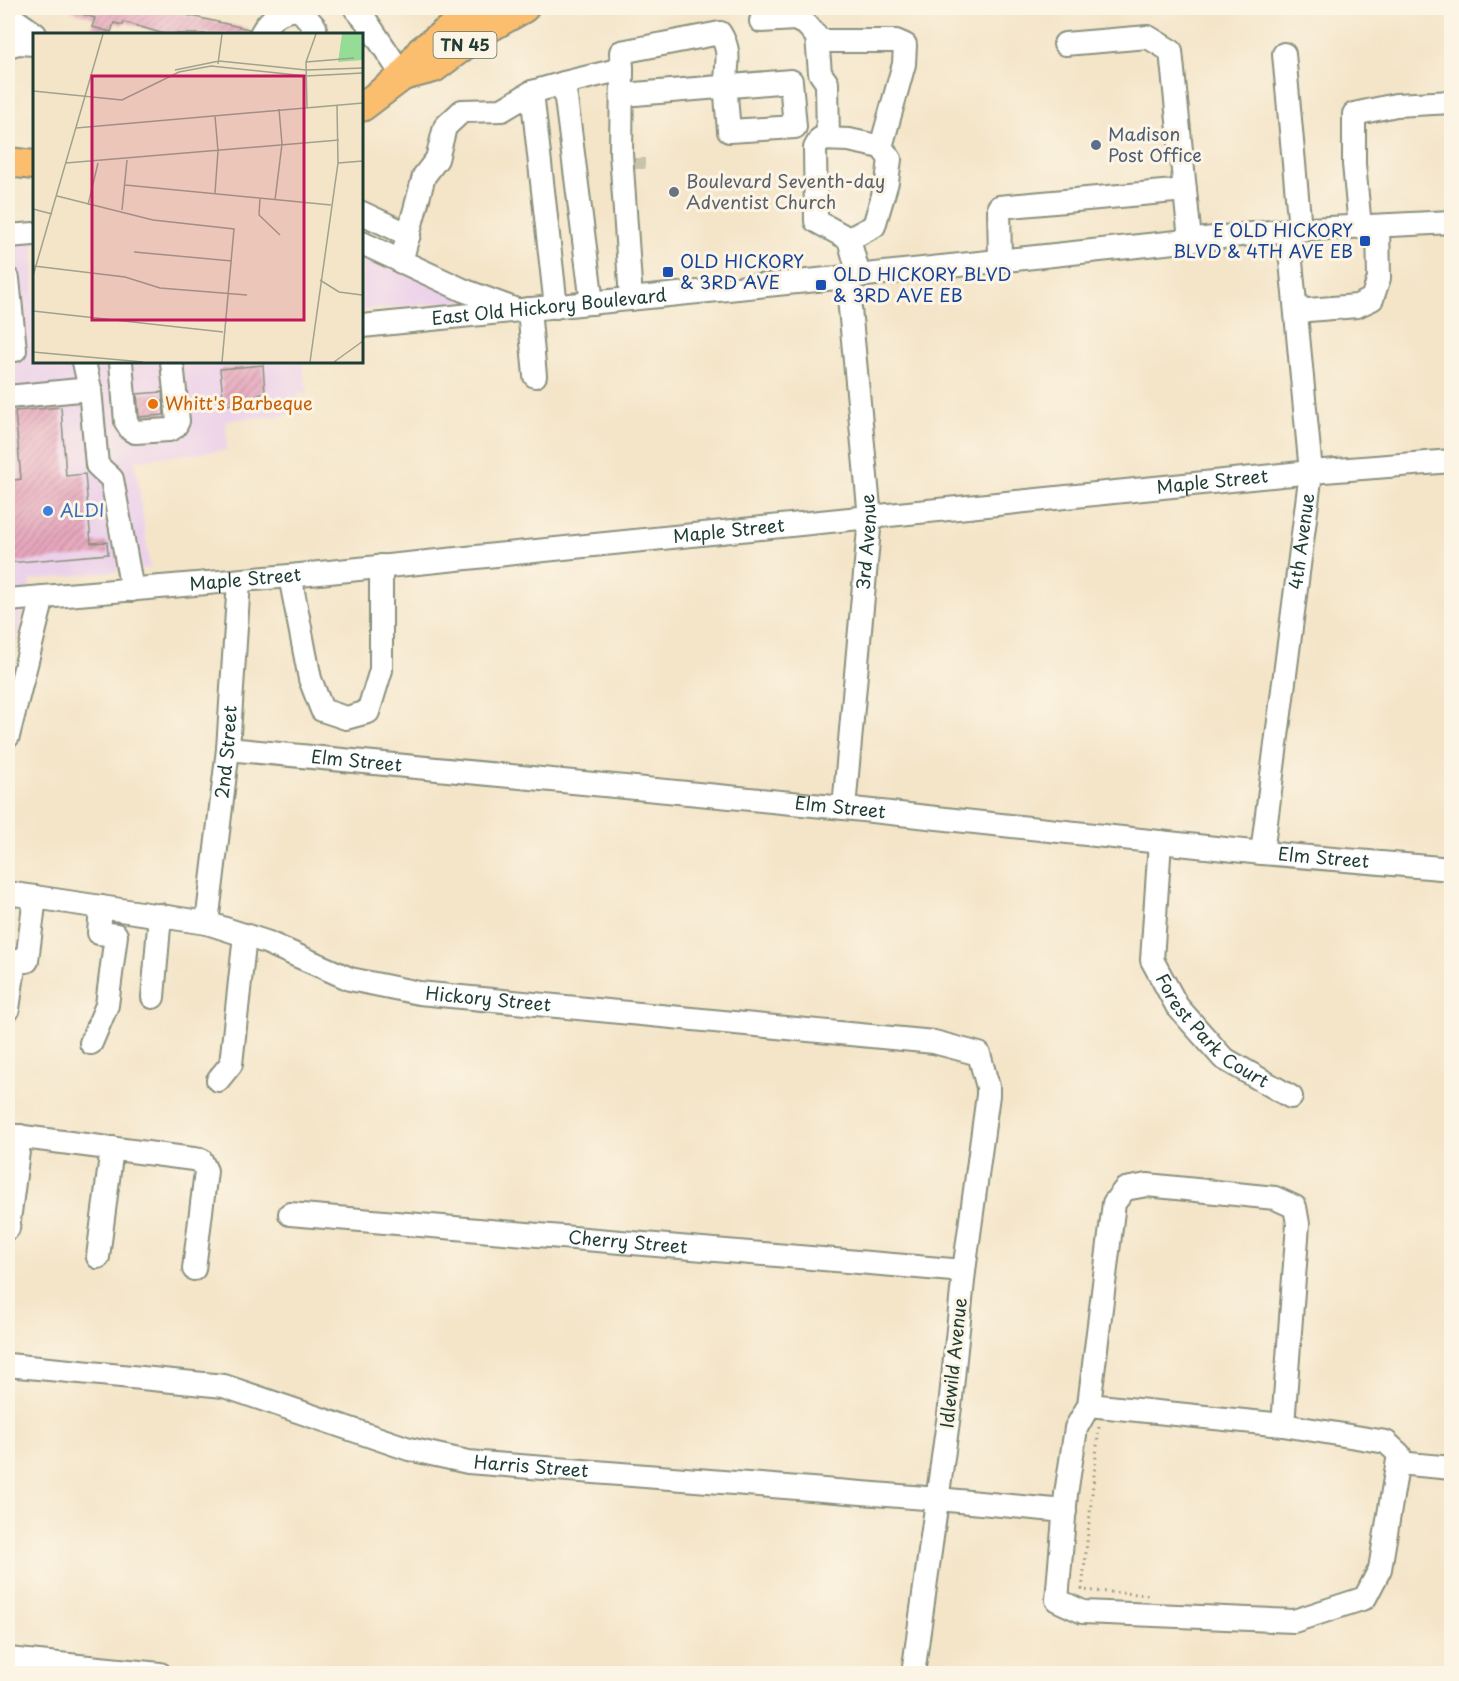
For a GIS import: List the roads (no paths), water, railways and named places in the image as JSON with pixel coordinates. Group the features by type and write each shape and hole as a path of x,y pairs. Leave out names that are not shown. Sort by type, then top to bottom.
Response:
{"main road":[{"name":"TN 45","path":"363,106 403,76 421,51 481,8"},
{"name":"TN 45","path":"403,76 434,68 486,30 524,8"},
{"path":"8,162 33,165"}],"street":[{"path":"355,8 403,76"},
{"path":"262,33 276,16 286,10 301,9 315,27 312,33"},
{"path":"8,15 34,33"},
{"path":"761,21 795,18 807,25 817,37 820,74 826,83 828,139"},
{"path":"623,95 725,86 728,56 726,43 720,33 621,52 623,95 630,156 624,192 631,299"},
{"path":"1065,44 1148,37 1171,51 1190,240"},
{"path":"818,41 896,41 905,45 904,64 881,147"},
{"path":"8,46 19,43 33,44"},
{"name":"4th Avenue","path":"1262,853 1311,472 1296,311 1294,229 1284,54"},
{"path":"401,262 399,231 424,176 437,159 445,127 462,111 502,110 532,92 622,69"},
{"path":"564,83 592,303"},
{"path":"532,92 556,307"},
{"path":"1296,311 1357,306 1372,299 1379,278 1354,164 1354,114 1396,105 1452,102"},
{"path":"820,139 828,139 849,140 881,147 890,159 887,182 874,226 849,239 816,221 814,148 820,139"},
{"path":"624,192 630,156"},
{"path":"1000,260 999,207 1185,190"},
{"path":"363,213 399,231"},
{"name":"East Old Hickory Boulevard","path":"363,326 1294,229 1452,222"},
{"path":"370,247 399,231"},
{"path":"8,236 33,234"},
{"name":"3rd Avenue","path":"844,808 870,518 849,239"},
{"path":"370,247 463,290 524,310 535,376"},
{"path":"8,279 9,312 19,349"},
{"path":"84,363 90,389 97,465 112,480 132,590"},
{"path":"121,363 126,422 135,432 169,430 174,429 177,425 172,363"},
{"path":"8,397 90,389"},
{"name":"Maple Street","path":"8,600 290,576 1311,472 1452,461"},
{"path":"290,576 310,679 322,710 346,718 368,712 381,670 381,566"},
{"name":"2nd Street","path":"207,922 228,749 239,580"},
{"path":"8,736 43,597"},
{"name":"Elm Street","path":"228,749 844,808 1262,853 1452,869"},
{"name":"Forest Park Court","path":"1160,842 1152,960 1177,1006 1223,1058 1291,1097"},
{"name":"Hickory Street","path":"8,893 207,922 266,942 350,979 419,993 933,1042 980,1054"},
{"path":"8,1009 15,960 27,961 35,897"},
{"path":"91,1043 107,1005 116,935 99,933 101,907"},
{"path":"153,997 160,915"},
{"path":"218,1080 231,1064 245,935"},
{"name":"Idlewild Avenue","path":"913,1674 950,1407 964,1271 988,1087 980,1054"},
{"path":"8,1228 14,1136 201,1160 206,1171 194,1269"},
{"path":"98,1257 112,1148"},
{"path":"1094,1415 1114,1203 1125,1189 1147,1185 1275,1197 1295,1207 1298,1224 1283,1425"},
{"name":"Cherry Street","path":"290,1214 964,1271"},
{"name":"Harris Street","path":"8,1365 224,1386 409,1449 468,1462 1065,1510"},
{"path":"1094,1415 1283,1425 1386,1442 1399,1454 1380,1569 1365,1598 1294,1621 1083,1612 1057,1600 1065,1510 1076,1428 1094,1415"},
{"path":"1398,1463 1452,1468"},
{"path":"8,1659 160,1674"}],"tunnel":[{"path":"634,158 634,169"}],"place":[{"name":"Madison Post Office","path":"1096,145"},
{"name":"Boulevard Seventh-day Adventist Church","path":"674,192"},
{"name":"E OLD HICKORY BLVD & 4TH AVE EB","path":"1365,241"},
{"name":"OLD HICKORY & 3RD AVE","path":"668,272"},
{"name":"OLD HICKORY BLVD & 3RD AVE EB","path":"821,285"},
{"name":"Whitt's Barbeque","path":"153,404"},
{"name":"ALDI","path":"48,511"}]}
